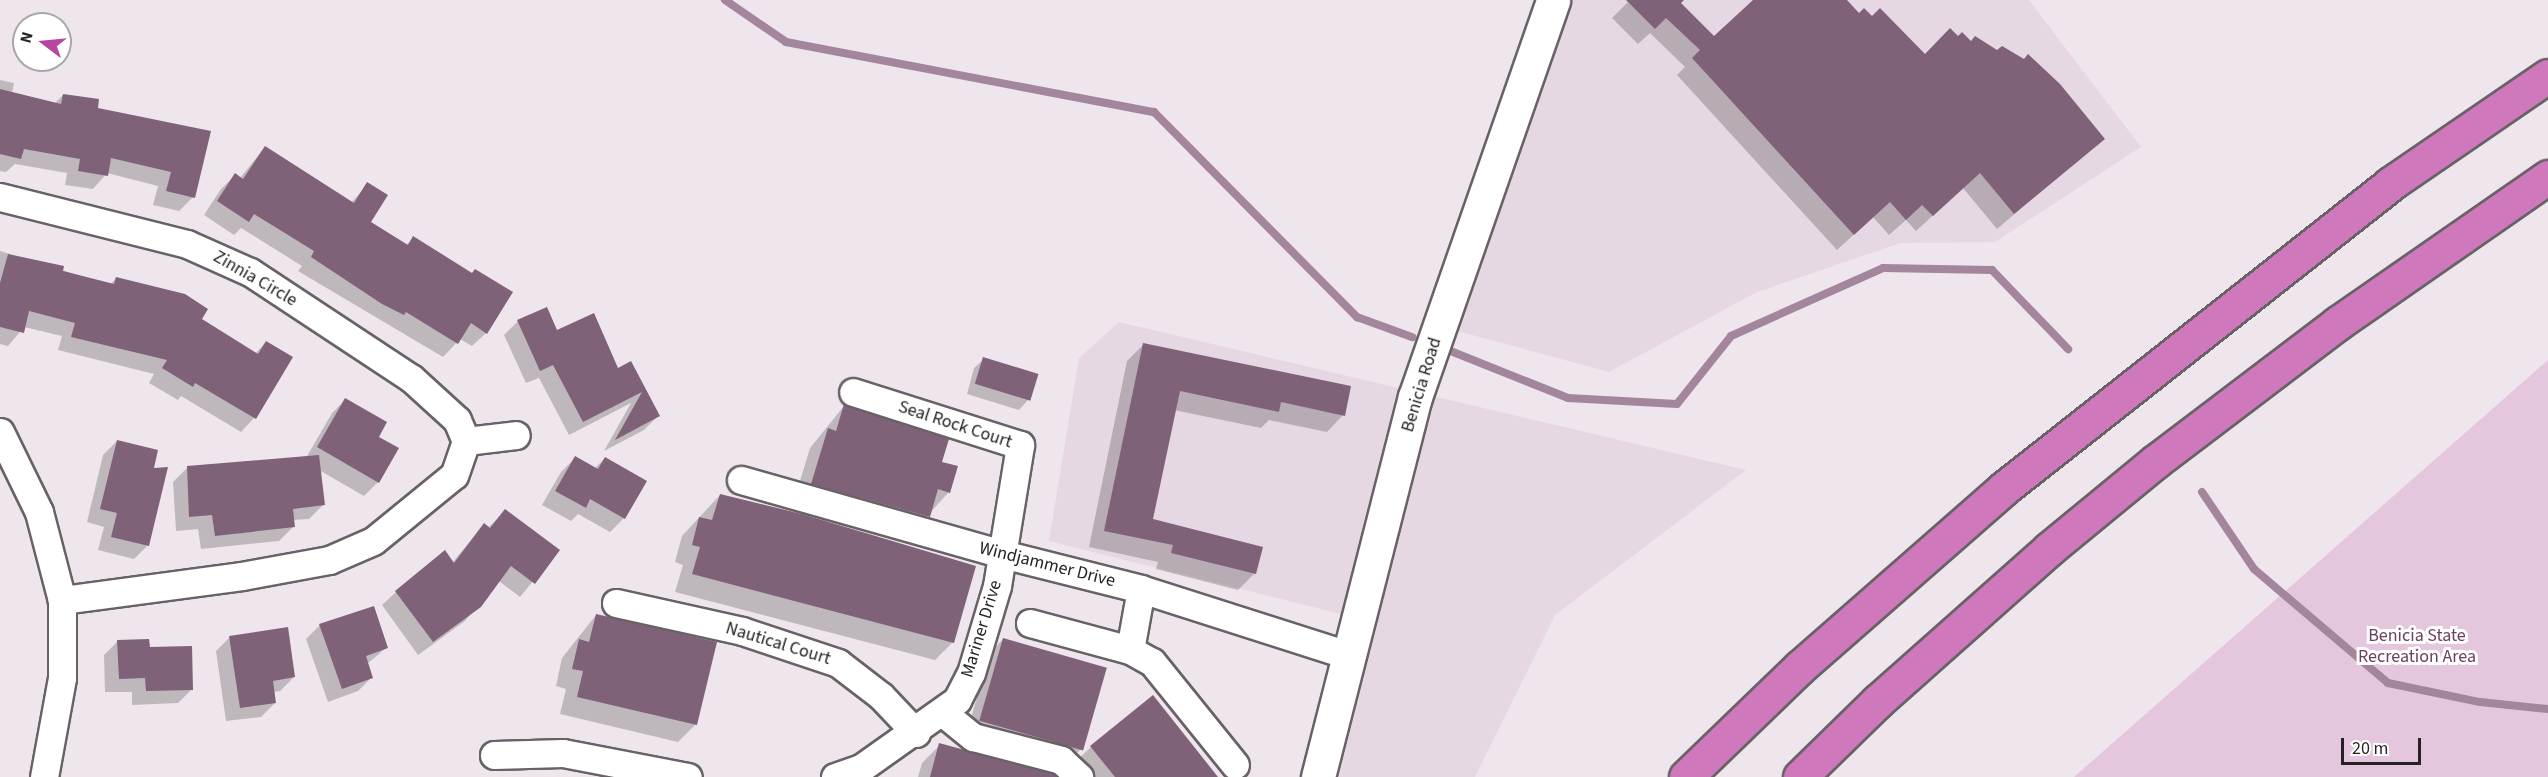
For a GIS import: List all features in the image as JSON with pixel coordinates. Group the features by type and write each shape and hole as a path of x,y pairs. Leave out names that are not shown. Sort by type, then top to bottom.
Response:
{"highway":[{"path":"1686,777 1800,667 2002,489 2381,191 2548,76"},
{"path":"1800,777 1878,701 2049,549 2155,462 2338,323 2548,177"}],"main road":[{"name":"Benicia Road","path":"1318,777 1351,656 1415,397 1553,0"}],"street":[{"name":"Zinnia Circle","path":"0,198 187,244 250,272 411,378 457,420 466,441"},
{"name":"Seal Rock Court","path":"854,392 1020,445 1002,554"},
{"path":"0,432 39,512 62,600 62,678 44,777"},
{"path":"62,600 242,576 329,560 373,541 454,475 466,441 516,435"},
{"name":"Windjammer Drive","path":"741,480 1002,554 1141,589 1351,656"},
{"name":"Mariner Drive","path":"834,777 861,768 916,733 957,700 971,673 997,586 1002,554"},
{"path":"1130,650 1141,589"},
{"name":"Nautical Court","path":"616,603 742,631 838,663 881,696 916,733"},
{"path":"1030,622 1130,650 1152,662 1234,765"},
{"path":"942,712 973,737 1061,760 1079,777"},
{"path":"494,755 563,753 688,777"}],"shaded area":[{"path":"1567,0 2029,0 2141,147 1995,242 1901,243 1757,292 1609,372 1457,331"},
{"path":"1119,322 1746,470 1555,615 1475,777 1299,777 1341,614 1049,541 1079,358"}],"green space":[{"name":"Benicia State Recreation Area","path":"2548,360 2548,777 2074,777"}],"building":[{"path":"1626,0 1684,0 1681,3 1714,36 1753,0 1847,0 1859,13 1864,8 1872,16 1880,8 1925,54 1950,28 1958,36 1962,32 1971,41 1975,36 1997,50 2002,46 2024,59 2028,54 2060,84 2105,139 2014,214 1980,173 1933,216 1922,205 1906,220 1890,202 1854,235 1692,58 1700,50 1666,18 1655,29"},
{"path":"0,89 61,104 63,94 99,99 98,108 211,131 195,198 166,191 171,172 111,158 108,176 78,171 80,159 24,149 21,159 0,154"},
{"path":"265,146 354,203 367,182 388,195 371,222 408,245 413,236 472,273 475,269 513,292 487,334 471,323 458,344 406,312 404,315 382,304 311,257 314,251 254,214 249,222 217,201 235,173 243,179"},
{"path":"8,254 64,266 63,271 114,284 116,277 185,294 208,309 202,319 258,354 266,341 293,357 256,419 195,383 193,387 162,368 167,360 71,337 75,323 29,311 24,333 0,327 0,283"},
{"path":"547,307 557,330 594,313 618,368 631,361 660,416 615,440 642,392 583,422 553,365 540,371 517,320"},
{"path":"1143,343 1351,386 1345,416 1281,402 1279,412 1180,391 1153,519 1263,547 1256,574 1171,553 1173,545 1104,531"},
{"path":"983,357 1038,374 1030,401 975,384"},
{"path":"345,398 387,422 379,437 399,448 379,483 317,447"},
{"path":"844,404 949,439 942,462 958,466 950,493 938,489 930,517 811,484 828,428 836,431"},
{"path":"117,440 158,450 154,468 168,467 149,546 111,537 117,513 100,509"},
{"path":"319,455 325,505 293,509 295,527 215,536 212,515 189,517 187,466"},
{"path":"575,456 598,469 605,457 647,481 625,519 590,499 586,508 555,491"},
{"path":"720,494 802,514 976,566 954,643 692,574 700,547 692,545 699,517 712,520"},
{"path":"505,509 560,550 535,584 511,566 481,607 433,642 395,591 445,550 454,563 484,523 490,528"},
{"path":"374,606 388,648 366,656 373,678 342,689 319,624"},
{"path":"596,614 717,642 697,725 577,697 583,671 572,669 579,639 589,642"},
{"path":"288,627 295,677 273,681 276,703 240,708 229,636"},
{"path":"1003,638 1107,668 1083,750 979,721"},
{"path":"149,639 150,647 192,646 193,690 146,691 145,678 119,679 117,640"},
{"path":"1153,695 1218,777 1115,777 1090,746"},
{"path":"939,743 1053,774 1056,777 930,777"}],"waterway":[{"path":"725,0 786,42 1154,112 1357,317 1412,337"},
{"path":"1453,352 1568,398 1677,404 1731,336 1883,268 1992,270 2068,349"},
{"path":"2202,492 2254,569 2388,683 2480,702 2548,709"}]}
